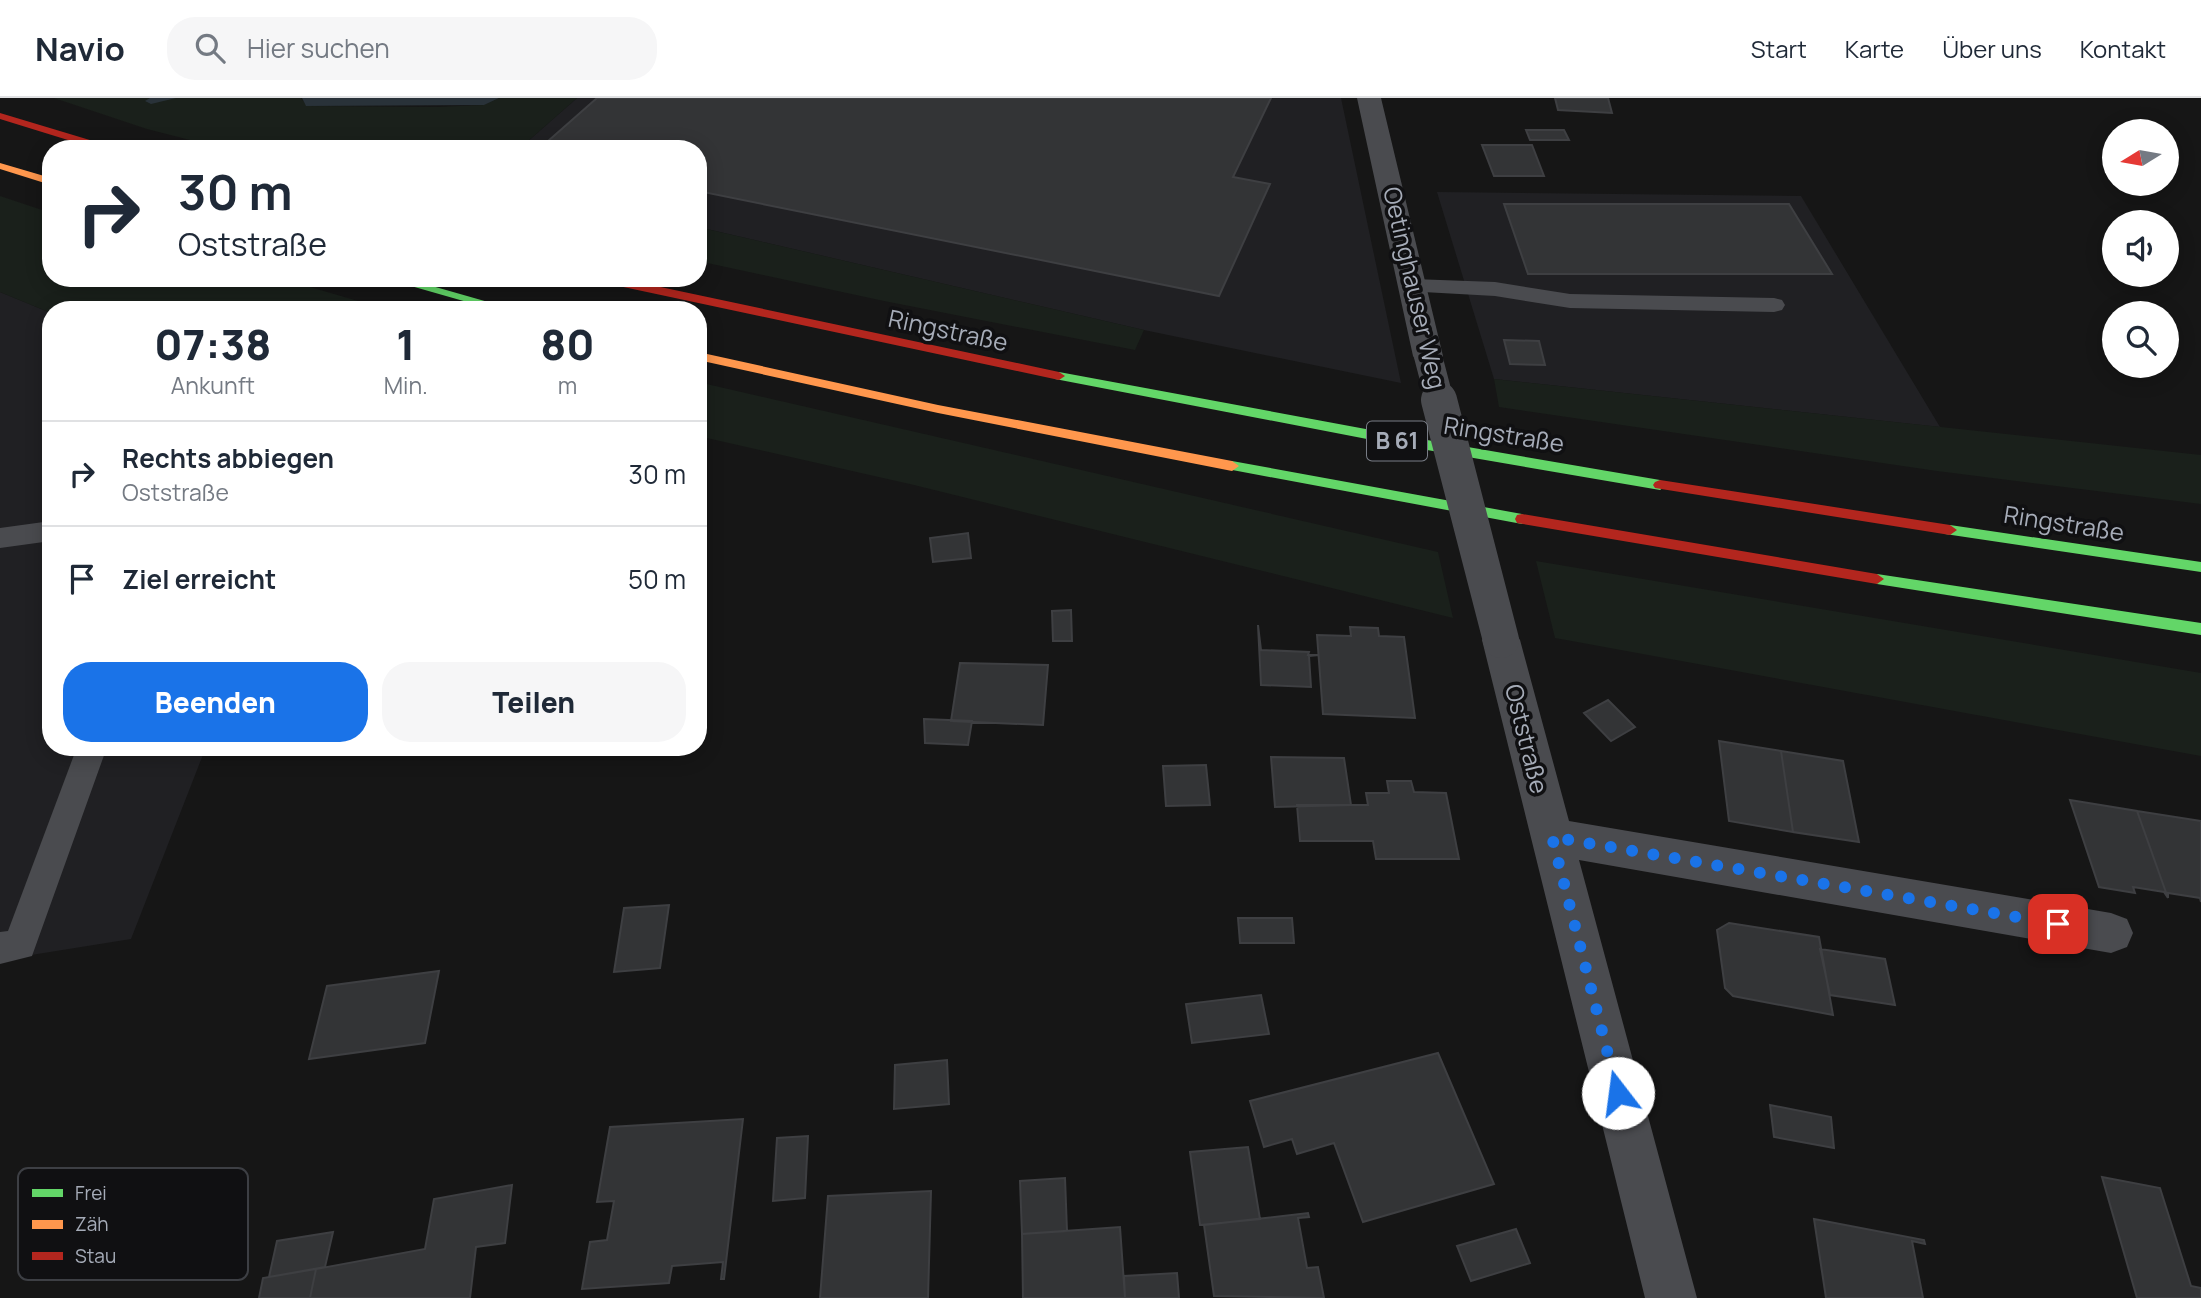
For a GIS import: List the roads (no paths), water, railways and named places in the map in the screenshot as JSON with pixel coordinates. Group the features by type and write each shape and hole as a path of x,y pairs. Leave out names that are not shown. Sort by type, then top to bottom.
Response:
{"highway":[{"path":"0,116 79,140"},
{"path":"0,166 42,179"},
{"path":"423,287 476,301"},
{"name":"Ringstraße","path":"639,287 700,301"},
{"name":"Ringstraße","path":"707,303 1072,380 1369,436 1682,488 2201,567"},
{"name":"B 61","path":"707,358 1017,425 1370,494 1663,545 2201,629"}],"street":[{"name":"Oetinghauser Weg","path":"1369,98 1428,356 1501,640"},
{"name":"Oststraße","path":"1501,640 1671,1298"},
{"path":"1552,837 2111,933"}],"lane":[{"path":"1413,286 1503,290 1570,301 1774,305"},
{"path":"0,538 42,532"},
{"path":"0,948 20,945 89,756"}],"waterway":[{"path":"151,101 170,98"}]}
